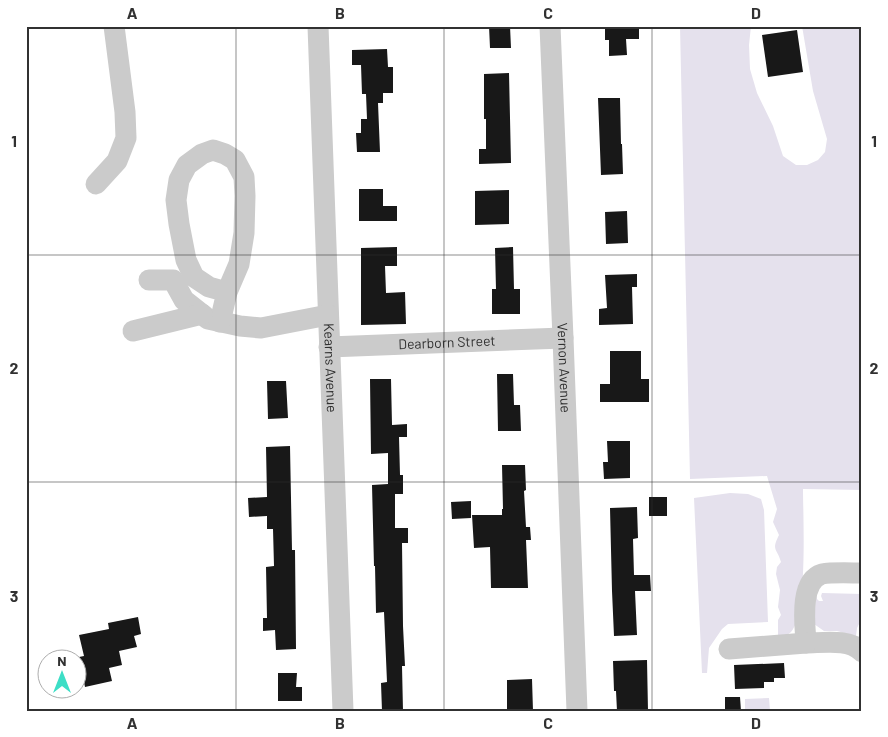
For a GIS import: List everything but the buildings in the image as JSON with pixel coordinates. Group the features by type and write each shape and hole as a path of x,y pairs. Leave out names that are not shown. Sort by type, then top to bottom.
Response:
{"street":[{"path":"96,184 116,161 126,138 125,112 114,26"},
{"name":"Kearns Avenue","path":"318,26 343,711"},
{"name":"Vernon Avenue","path":"550,26 577,711"},
{"path":"133,331 211,318 227,292 239,264 244,233 244,176 235,160 213,150 202,154 187,166 178,180 176,200 186,260 194,277 209,287 227,292"},
{"path":"149,280 173,280 184,300 211,318 240,326 261,328 328,315"},
{"name":"Dearborn Street","path":"329,347 563,338"},
{"path":"806,643 804,616 808,588 813,579 824,574 862,573"},
{"path":"729,649 806,643 842,643 854,646 862,652"}],"shaded area":[{"path":"680,26 751,26 749,45 750,69 757,93 773,126 783,156 796,165 807,165 818,160 825,152 827,139 813,91 802,26 862,26 862,490 803,489 804,541 800,606 791,632 778,639 778,620 781,615 778,607 780,590 776,574 777,567 781,562 775,547 779,535 773,522 777,509 767,476 690,479"},
{"path":"730,493 748,494 761,499 764,510 768,622 728,624 722,629 709,648 707,673 702,673 694,498"},
{"path":"816,593 819,601 823,601 822,593 862,594 862,618 857,628 856,636 837,631 824,631 814,624"},
{"path":"769,698 770,711 745,711 745,699"}]}
